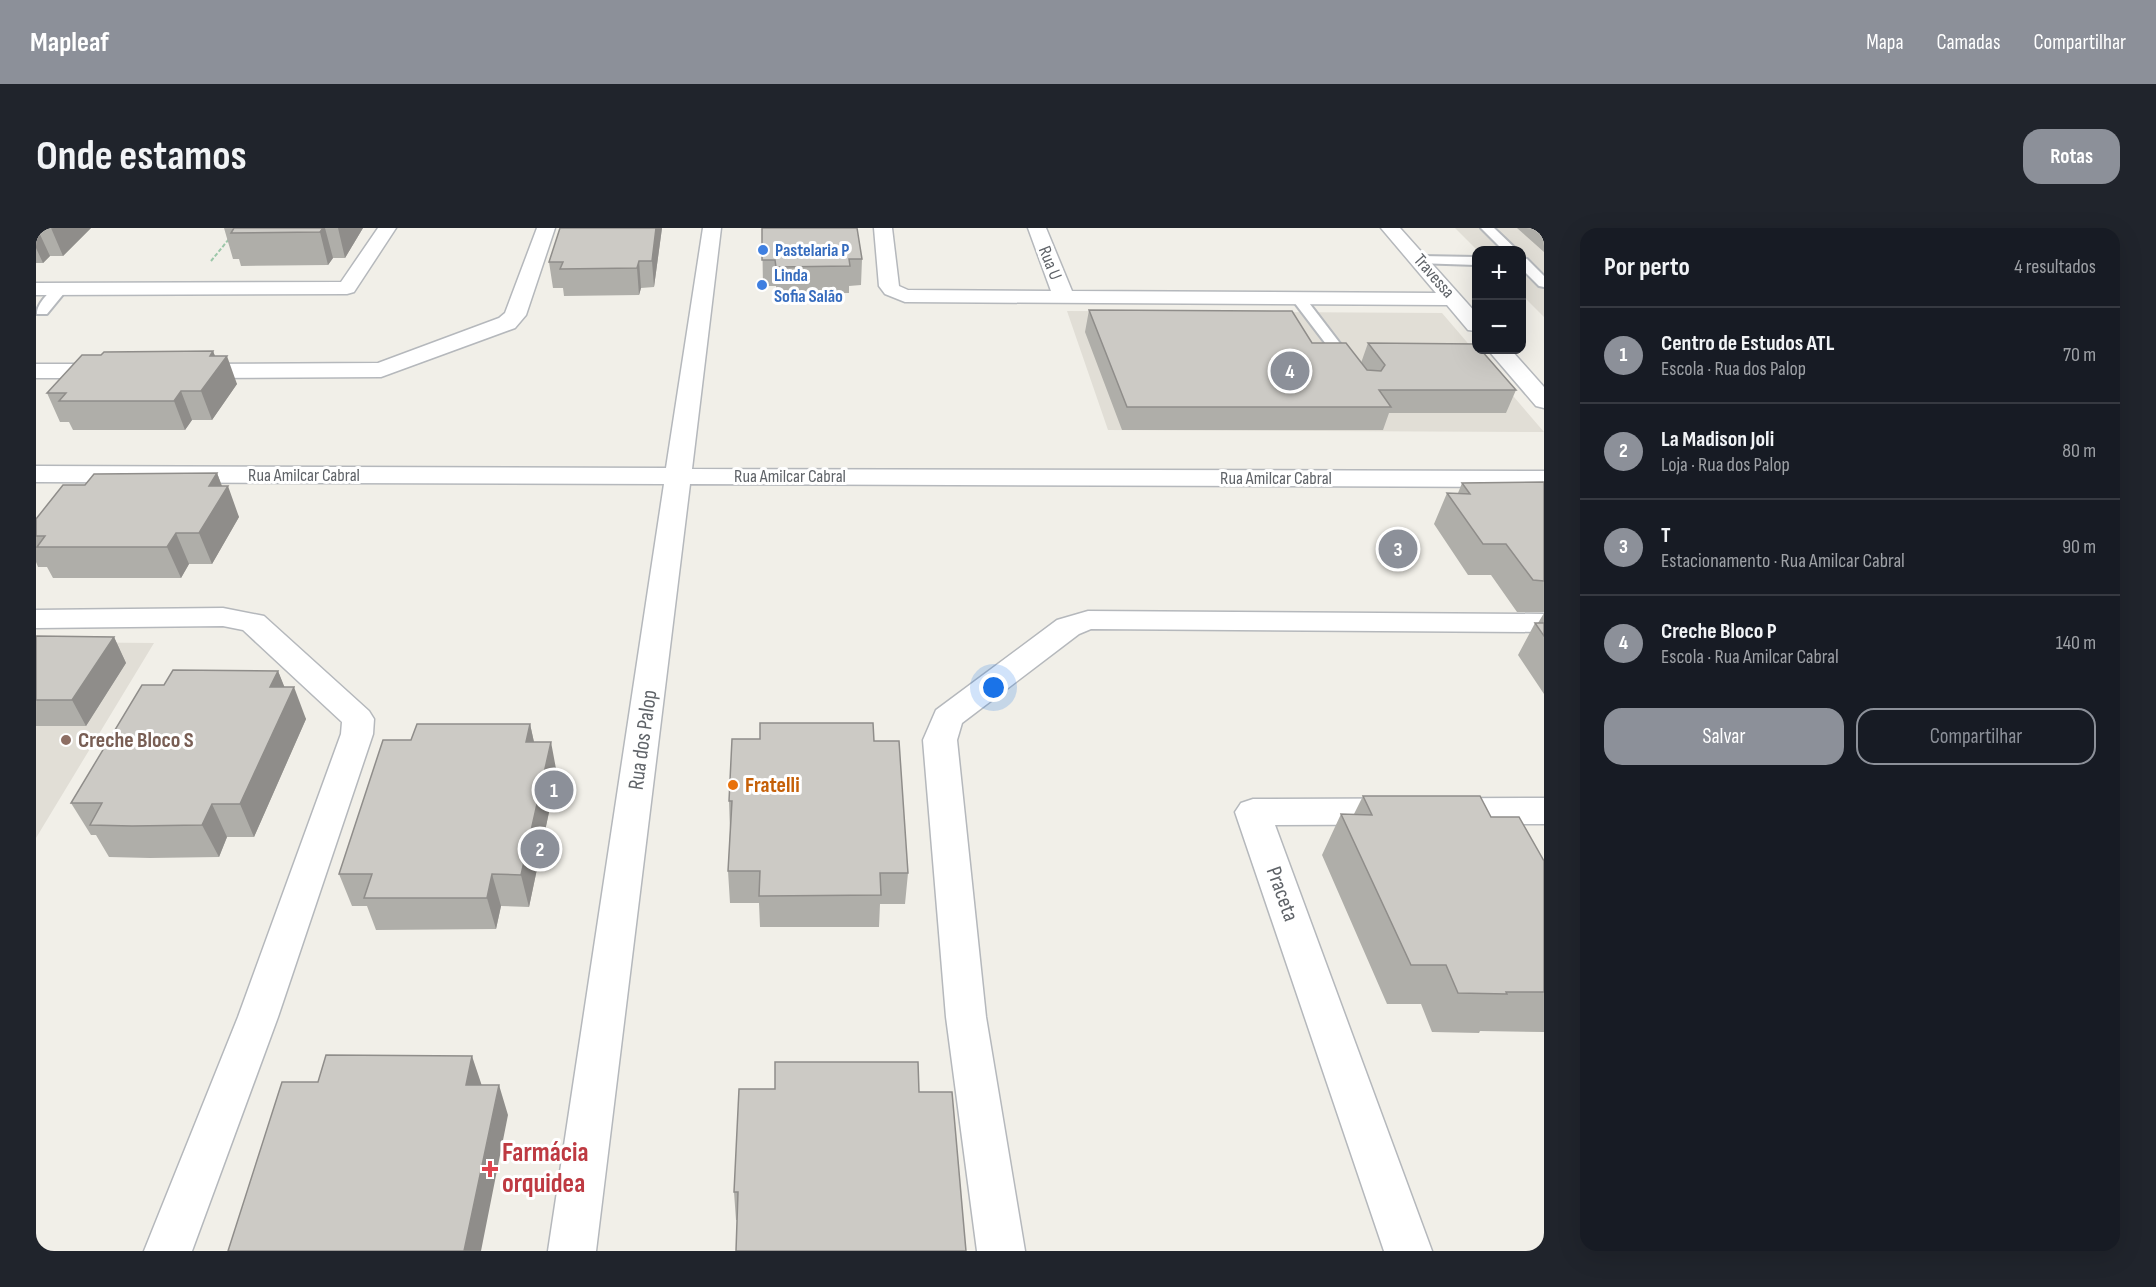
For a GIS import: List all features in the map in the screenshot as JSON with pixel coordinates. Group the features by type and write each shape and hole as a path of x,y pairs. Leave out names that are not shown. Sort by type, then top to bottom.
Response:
{"street":[{"path":"36,289 347,288 387,228"},
{"name":"Rua dos Palop","path":"572,1251 712,228"},
{"path":"883,228 889,286 898,294 919,297 1454,299"},
{"name":"Rua U","path":"1037,228 1064,297"},
{"name":"Travessa","path":"1390,228 1421,260 1472,320"},
{"path":"163,371 366,372 395,366 512,319 545,231"},
{"path":"1502,354 1544,401"},
{"path":"36,371 128,371"},
{"name":"Rua Amilcar Cabral","path":"36,474 1544,479"},
{"path":"36,619 223,617 253,623 358,719 357,734 262,1005 168,1251"},
{"path":"1001,1251 966,1017 940,740 947,718 1068,627 1088,620 1544,623"},
{"name":"Praceta","path":"1408,1251 1253,812 1544,811"}],"lane":[{"path":"1487,228 1506,246"},
{"path":"1421,260 1472,261"},
{"path":"1526,267 1544,283"},
{"path":"42,311 60,289"},
{"path":"1298,298 1360,380"}],"shaded area":[{"path":"1455,228 1544,228 1544,317 1526,299 1526,246 1473,246"},
{"path":"1067,311 1442,313 1472,348 1472,354 1477,354 1544,432 1108,430"},
{"name":"Creche Bloco S","path":"36,642 154,643 36,838"}],"building":[{"path":"234,228 323,228 320,232 231,233"},
{"path":"560,228 656,228 652,261 639,261 637,268 560,269 563,262 549,262"},
{"path":"762,228 857,228 862,259 849,259 850,266 776,267 775,260 762,260"},
{"path":"1089,310 1292,311 1312,343 1346,343 1367,370 1381,371 1385,365 1368,343 1472,344 1472,354 1484,354 1516,390 1379,390 1391,407 1127,407"},
{"path":"213,351 210,356 227,356 201,391 181,391 174,401 59,401 66,393 47,393 82,355 101,355 104,352"},
{"path":"217,473 209,486 228,486 199,533 176,533 167,547 37,547 45,536 36,536 36,519 63,485 85,485 94,474"},
{"path":"1544,482 1544,581 1533,580 1506,544 1483,544 1447,493 1470,494 1462,483"},
{"path":"1535,623 1544,623 1544,636"},
{"path":"36,636 114,637 72,700 36,700"},
{"path":"173,670 278,671 270,687 294,687 240,804 212,804 202,825 90,825 102,803 71,803 142,685 164,685"},
{"path":"760,723 873,723 874,741 899,741 908,873 880,873 881,895 759,896 760,871 728,871 732,801 729,801 732,739 760,739"},
{"path":"417,724 530,724 526,742 551,742 521,875 492,874 487,898 364,898 372,874 339,874 383,740 411,740"},
{"path":"1363,796 1480,796 1491,817 1519,817 1544,861 1544,992 1458,993 1446,965 1411,965 1341,814 1372,815"},
{"path":"326,1055 472,1056 466,1085 499,1085 464,1251 228,1251 282,1082 318,1082"},
{"path":"775,1062 918,1062 919,1092 952,1092 966,1251 736,1251 738,1192 734,1192 739,1089 775,1089"}],"place":[{"name":"Pastelaria P","path":"763,250"},
{"name":"Linda Sofia Salão","path":"762,285"},
{"name":"Creche Bloco P","path":"1290,371"},
{"name":"T","path":"1398,549"},
{"name":"Creche Bloco S","path":"66,740"},
{"name":"Fratelli","path":"733,785"},
{"name":"Centro de Estudos ATL","path":"554,790"},
{"name":"La Madison Joli","path":"540,849"},
{"name":"Farmácia orquidea","path":"490,1169"}]}
